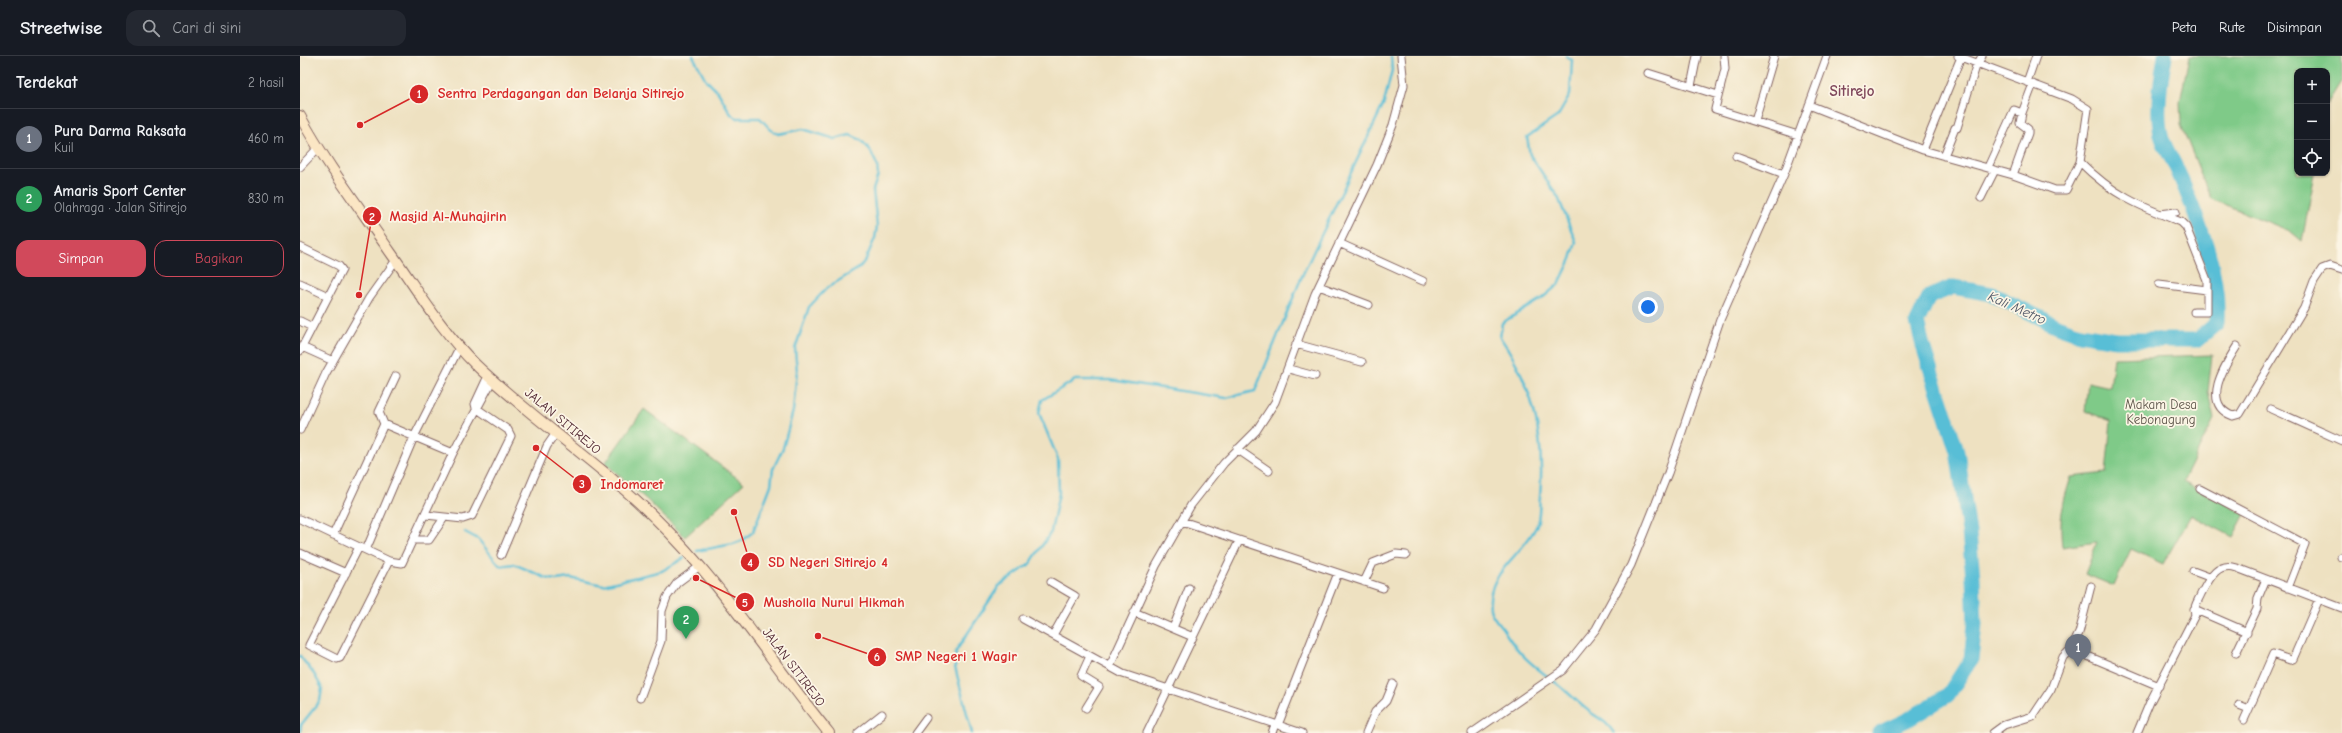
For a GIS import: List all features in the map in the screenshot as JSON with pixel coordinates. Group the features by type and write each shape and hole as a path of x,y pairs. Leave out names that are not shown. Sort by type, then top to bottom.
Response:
{"main road":[{"name":"JALAN SITIREJO","path":"300,116 318,148 396,260 433,317 460,348 490,377 607,474 655,518 700,566 829,733"}],"street":[{"path":"1110,666 1156,566 1182,521 1209,481 1237,449 1256,431 1264,421 1275,402 1319,286 1377,165 1392,125 1404,85 1401,56"},
{"path":"1691,86 1697,56"},
{"path":"1724,56 1725,69 1715,109 1798,135"},
{"path":"1755,121 1774,56"},
{"path":"1472,733 1562,670 1596,629 1631,565 1668,473 1720,320 1784,174 1827,56"},
{"path":"1944,156 1955,128 1957,128 1978,63 1982,56"},
{"path":"2013,175 2028,132 2028,129 2020,123 2036,56"},
{"path":"1809,105 1923,150 2013,175 2062,191 2069,187 2080,162 2088,115 2084,105 2072,98 1960,57 1923,150"},
{"path":"1648,73 1718,95"},
{"path":"1981,198 2014,110 2022,113"},
{"path":"300,167 318,148"},
{"path":"1736,156 1784,174"},
{"path":"2080,162 2104,184 2140,207 2181,222 2186,227 2205,273 2207,290 2207,312 2194,312"},
{"path":"2158,214 2176,212"},
{"path":"1339,243 1423,282"},
{"path":"300,247 341,268 342,273 328,296 301,349 333,361"},
{"path":"300,430 333,361 369,298 396,260"},
{"path":"2237,346 2220,375 2217,391 2218,405 2224,411 2233,416 2240,414 2281,349 2304,308 2314,281 2322,268 2330,266 2342,270"},
{"path":"300,283 328,296"},
{"path":"2159,284 2207,290"},
{"path":"1319,286 1369,305"},
{"path":"300,321 312,327"},
{"path":"1296,344 1362,362"},
{"path":"366,550 414,437 460,348"},
{"path":"1289,368 1315,376"},
{"path":"396,376 379,412 384,424 453,453"},
{"path":"300,519 389,561 402,563 426,515 453,453 476,408 480,406 490,377"},
{"path":"426,515 463,519 472,516 511,436 508,430 476,408"},
{"path":"2271,409 2342,441"},
{"path":"334,535 384,424"},
{"path":"501,555 547,446 556,433"},
{"path":"1237,449 1269,472"},
{"path":"2200,489 2305,544 2288,588"},
{"path":"414,540 429,540 444,518"},
{"path":"1182,521 1383,588"},
{"path":"1147,733 1239,540"},
{"path":"359,547 309,646 336,659 340,658 389,561"},
{"path":"300,553 346,573"},
{"path":"1364,582 1373,563 1396,554 1406,555"},
{"path":"640,698 661,641 662,611 667,597 677,582 700,566"},
{"path":"2137,733 2195,615 2194,609 2209,577 2219,568 2231,566 2342,608"},
{"path":"2193,571 2209,577"},
{"path":"1272,733 1338,574"},
{"path":"2236,652 2257,609 2258,598 2266,579"},
{"path":"1051,582 1075,596 1053,635"},
{"path":"1993,733 2004,725 2034,716 2051,689 2063,657 2071,649 2079,633 2091,586"},
{"path":"1173,628 1189,588"},
{"path":"2244,720 2272,655 2276,653 2290,660 2293,659 2319,599"},
{"path":"2194,609 2247,632"},
{"path":"1134,612 1193,637"},
{"path":"1024,619 1123,674 1167,690 1302,733"},
{"path":"2071,649 2159,686"},
{"path":"1086,708 1099,687 1081,676 1090,656"},
{"path":"1366,733 1375,712 1386,701 1393,684"},
{"path":"2239,705 2249,708"},
{"path":"858,733 882,714"},
{"path":"914,733 926,718"}],"green space":[{"path":"2189,56 2342,56 2342,80 2330,99 2330,68 2294,68 2294,176 2314,176 2302,241 2290,231 2211,199 2181,125 2180,102"},
{"name":"Makam Desa Kebonagung","path":"2212,355 2208,392 2214,419 2183,482 2245,514 2233,537 2191,515 2163,564 2131,549 2114,586 2085,574 2097,542 2062,547 2061,519 2063,504 2071,477 2106,473 2111,421 2085,411 2088,382 2110,387 2114,358"},
{"path":"644,409 744,483 685,537 646,499 605,463"}],"waterway":[{"path":"693,56 706,80 718,92 731,114 737,118 760,118 770,129 778,134 803,129 835,139 850,135 861,140 870,150 877,165 878,175 873,190 877,226 875,238 866,259 859,268 827,288 809,307 795,349 797,371 793,411 783,448 773,469 771,485 753,532 741,541 733,544 697,551"},
{"path":"972,733 955,667 956,651 999,586 1030,564 1051,532 1059,493 1058,459 1039,413 1042,400 1075,380 1111,380 1226,398 1255,391 1302,276 1384,103 1392,70 1391,56"},
{"path":"1566,56 1572,60 1570,95 1558,116 1527,137 1530,155 1558,197 1576,242 1571,259 1559,284 1541,299 1502,323 1500,337 1512,355 1521,374 1535,413 1541,454 1539,516 1536,527 1530,537 1499,574 1490,596 1490,609 1495,619 1522,655 1586,709 1606,723 1614,733"},
{"name":"Kali Metro","path":"1879,733 1909,719 1948,695 1971,659 1975,625 1969,532 1957,451 1923,346 1917,322 1929,297 1953,287 1992,294 2057,326 2080,334 2116,340 2197,340 2217,323 2215,284 2207,247 2201,228 2162,138 2160,129 2159,97 2165,56"},
{"path":"465,532 478,539 500,566 514,564 546,578 556,580 570,578 603,585 662,571 684,558"},
{"path":"300,656 314,674 322,688 320,701 301,725 300,733"}],"place":[{"name":"Sentra Perdagangan dan Belanja Sitirejo","path":"360,125"},
{"name":"Masjid Al-Muhajirin","path":"359,295"},
{"name":"Indomaret","path":"536,448"},
{"name":"SD Negeri Sitirejo 4","path":"734,512"},
{"name":"Musholla Nurul Hikmah","path":"696,578"},
{"name":"SMP Negeri 1 Wagir","path":"818,636"},
{"name":"Amaris Sport Center","path":"686,639"},
{"name":"Pura Darma Raksata","path":"2078,667"}],"district":[{"name":"Sitirejo","path":"1852,91"}]}
